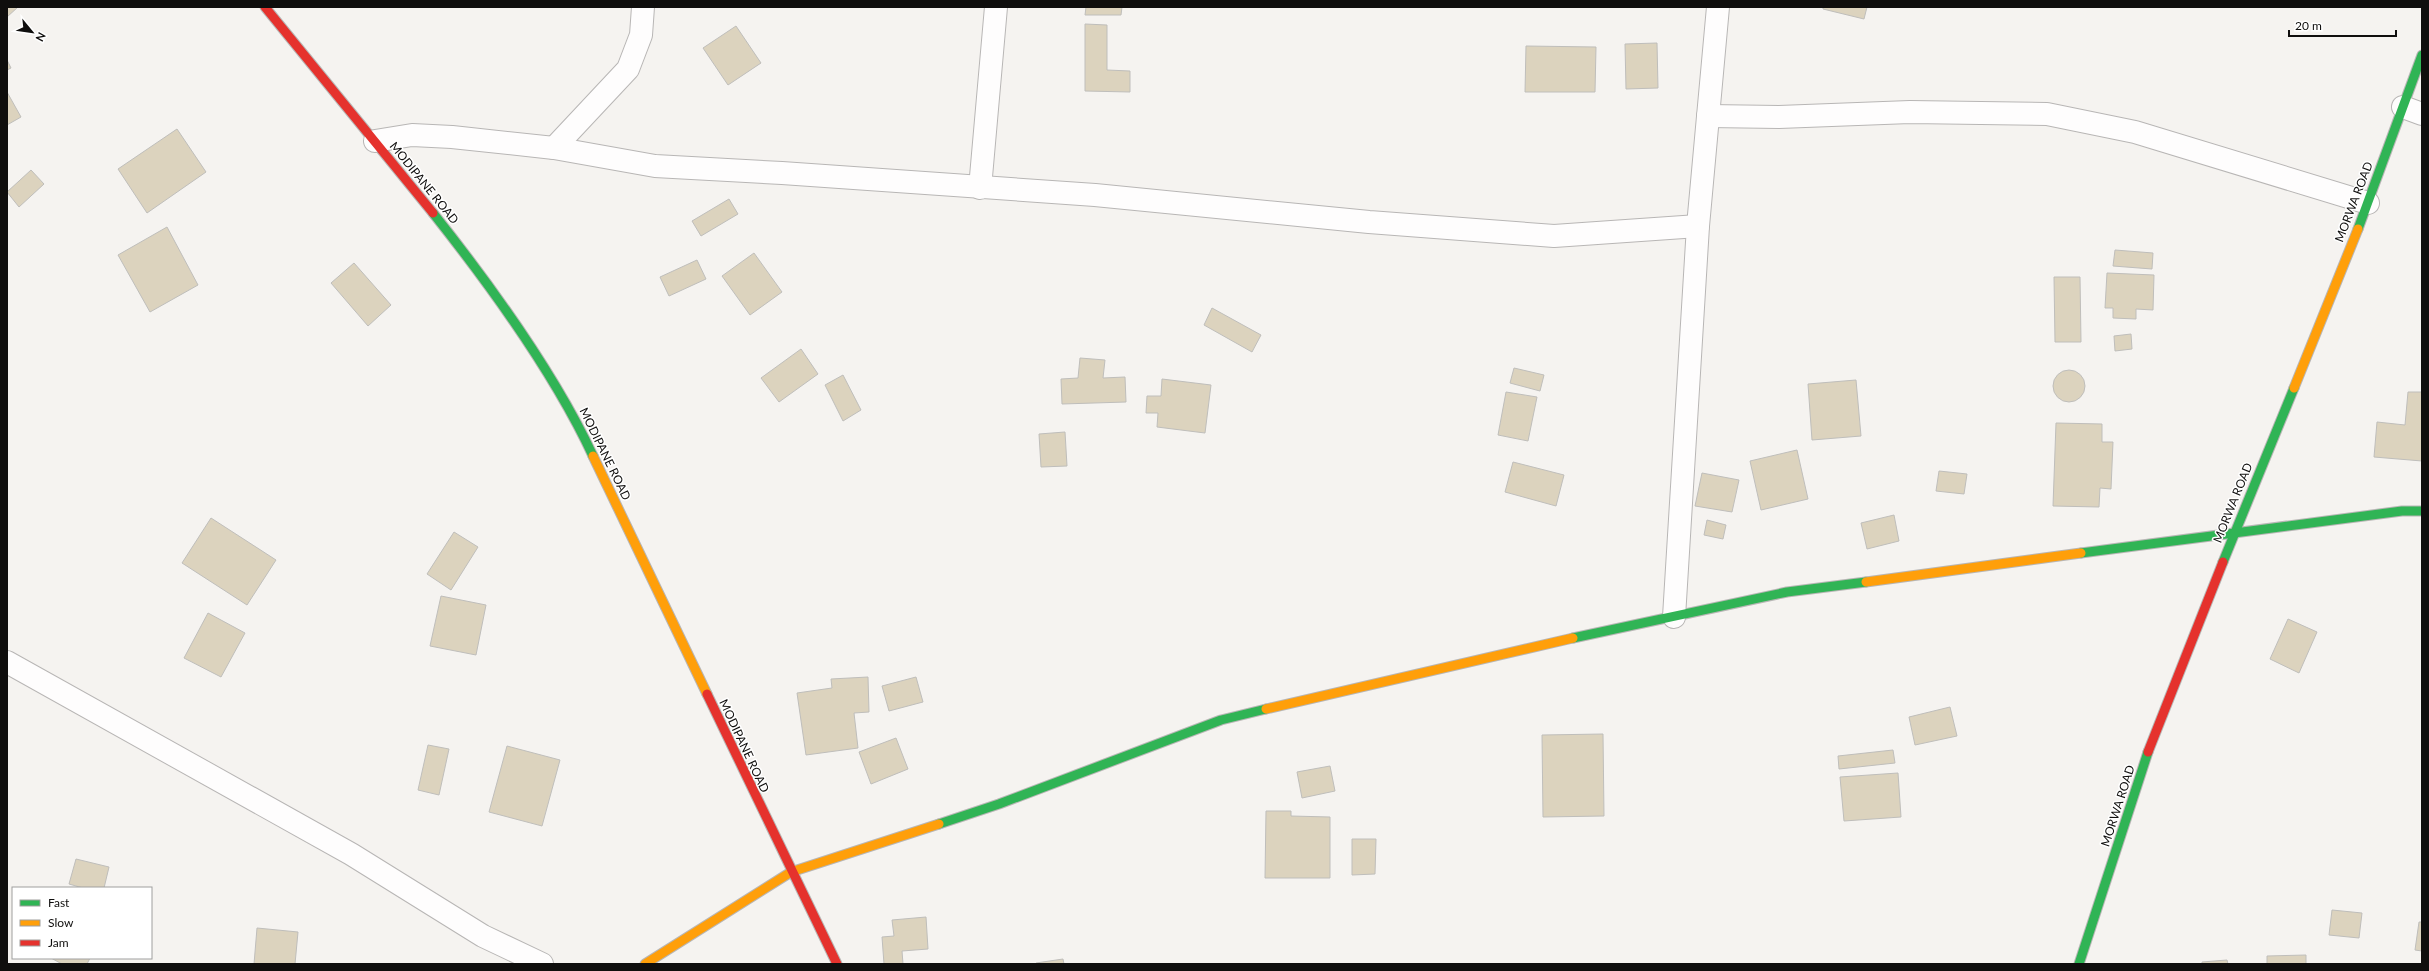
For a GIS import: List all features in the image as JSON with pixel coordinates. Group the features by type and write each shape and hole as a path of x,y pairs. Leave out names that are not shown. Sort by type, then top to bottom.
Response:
{"main road":[{"name":"MODIPANE ROAD","path":"265,7 451,236 527,342 563,399 587,442 791,872 837,964"},
{"name":"MORWA ROAD","path":"2079,964 2154,734 2368,203 2413,110 2422,55"},
{"path":"645,964 791,872 999,804 1221,720 1517,650 1787,592 2402,511 2422,511"}],"street":[{"path":"554,148 628,69 642,35 643,7"},
{"path":"980,188 996,7"},
{"path":"1674,617 1698,226 1718,7"},
{"path":"1708,116 1779,117 1910,112 2047,114 2135,132 2368,203"},
{"path":"375,141 412,134 554,148 655,166 782,173 1095,195 1369,222 1554,236 1698,226"},
{"path":"7,662 351,854 483,936 542,964"}],"building":[{"path":"7,7 18,7 7,17"},
{"path":"1086,7 1122,7 1121,15 1085,15"},
{"path":"1823,7 1867,7 1864,19 1823,9"},
{"path":"1085,24 1107,25 1107,70 1130,71 1130,92 1085,91"},
{"path":"736,26 761,63 728,85 703,48"},
{"path":"1657,43 1658,88 1626,89 1625,44"},
{"path":"1526,46 1596,47 1595,92 1525,92"},
{"path":"7,60 11,68 7,70"},
{"path":"7,92 21,117 7,125"},
{"path":"177,129 206,172 147,213 118,169"},
{"path":"31,170 44,184 19,207 7,192"},
{"path":"729,199 738,214 701,236 692,221"},
{"path":"167,227 198,285 150,312 118,255"},
{"path":"2115,250 2153,253 2152,269 2113,266"},
{"path":"754,253 782,292 750,315 722,276"},
{"path":"697,260 706,279 669,296 660,277"},
{"path":"354,263 391,305 368,326 331,283"},
{"path":"2107,273 2154,275 2153,310 2136,309 2136,319 2113,318 2113,308 2105,308"},
{"path":"2054,277 2080,277 2081,342 2055,342"},
{"path":"1212,308 1261,335 1252,352 1204,325"},
{"path":"2131,334 2132,349 2115,351 2114,336"},
{"path":"801,349 818,374 779,402 761,378"},
{"path":"1080,358 1105,360 1103,378 1125,377 1126,402 1062,404 1061,379 1078,378"},
{"path":"1514,368 1544,375 1540,391 1510,383"},
{"path":"2066,370 2072,370 2081,374 2085,386 2081,398 2072,402 2066,402 2057,398 2053,389 2053,383 2057,374"},
{"path":"843,375 861,410 843,421 825,385"},
{"path":"1162,379 1211,385 1205,433 1157,427 1158,413 1146,413 1147,396 1161,396"},
{"path":"1856,380 1861,436 1812,440 1808,384"},
{"path":"1506,392 1537,397 1528,441 1498,435"},
{"path":"2408,392 2422,392 2422,461 2374,457 2377,422 2405,425"},
{"path":"2056,423 2102,424 2102,442 2113,442 2111,489 2100,488 2099,507 2053,506"},
{"path":"1065,432 1067,466 1041,467 1039,434"},
{"path":"1797,450 1808,499 1761,510 1750,461"},
{"path":"1513,462 1564,475 1556,506 1505,492"},
{"path":"1939,471 1967,474 1964,494 1936,491"},
{"path":"1702,473 1739,480 1732,512 1695,506"},
{"path":"1894,515 1899,541 1867,549 1861,523"},
{"path":"211,518 276,560 247,605 182,563"},
{"path":"1707,520 1726,525 1723,539 1704,535"},
{"path":"454,532 478,547 451,590 427,574"},
{"path":"441,596 486,605 476,655 430,646"},
{"path":"208,613 245,633 221,677 184,658"},
{"path":"2288,619 2317,632 2299,673 2270,659"},
{"path":"868,677 869,712 854,713 858,748 806,755 797,693 832,688 831,679"},
{"path":"916,677 923,702 889,711 882,686"},
{"path":"1950,707 1957,736 1915,745 1909,717"},
{"path":"1603,734 1604,816 1543,817 1542,735"},
{"path":"896,738 908,769 871,784 859,752"},
{"path":"428,745 449,749 439,795 418,790"},
{"path":"507,746 560,760 542,826 489,812"},
{"path":"1893,750 1895,763 1839,769 1838,756"},
{"path":"1330,766 1335,791 1302,798 1297,772"},
{"path":"1898,773 1901,817 1844,821 1840,777"},
{"path":"1266,811 1291,811 1291,816 1330,817 1330,878 1265,878"},
{"path":"1352,839 1376,839 1375,874 1352,875"},
{"path":"76,859 109,867 104,887 80,887 69,884"},
{"path":"2332,910 2362,913 2359,938 2329,935"},
{"path":"926,917 928,949 902,951 903,964 884,964 882,937 894,936 892,920"},
{"path":"2419,922 2422,922 2422,951 2415,950"},
{"path":"257,928 298,932 295,964 254,964"},
{"path":"2306,955 2306,964 2267,964 2267,956"},
{"path":"53,959 90,959 87,964 62,964"},
{"path":"1063,959 1064,964 1036,964 1036,963"},
{"path":"2227,960 2228,964 2202,964 2202,962"}],"traffic: fast":[{"path":"2358,229 2422,55"},
{"path":"433,213 499,300 541,361 577,424 593,456"},
{"path":"2223,562 2294,388"},
{"path":"2081,553 2402,511 2422,511"},
{"path":"1573,638 1787,592 1866,582"},
{"path":"939,824 999,804 1221,720 1266,709"},
{"path":"2079,964 2148,752"}],"traffic: slow":[{"path":"2294,388 2358,229"},
{"path":"593,456 707,694"},
{"path":"1866,582 2081,553"},
{"path":"1266,709 1573,638"},
{"path":"645,964 791,872 939,824"}],"traffic: jam":[{"path":"265,7 433,213"},
{"path":"2148,752 2223,562"},
{"path":"707,694 837,964"}]}
